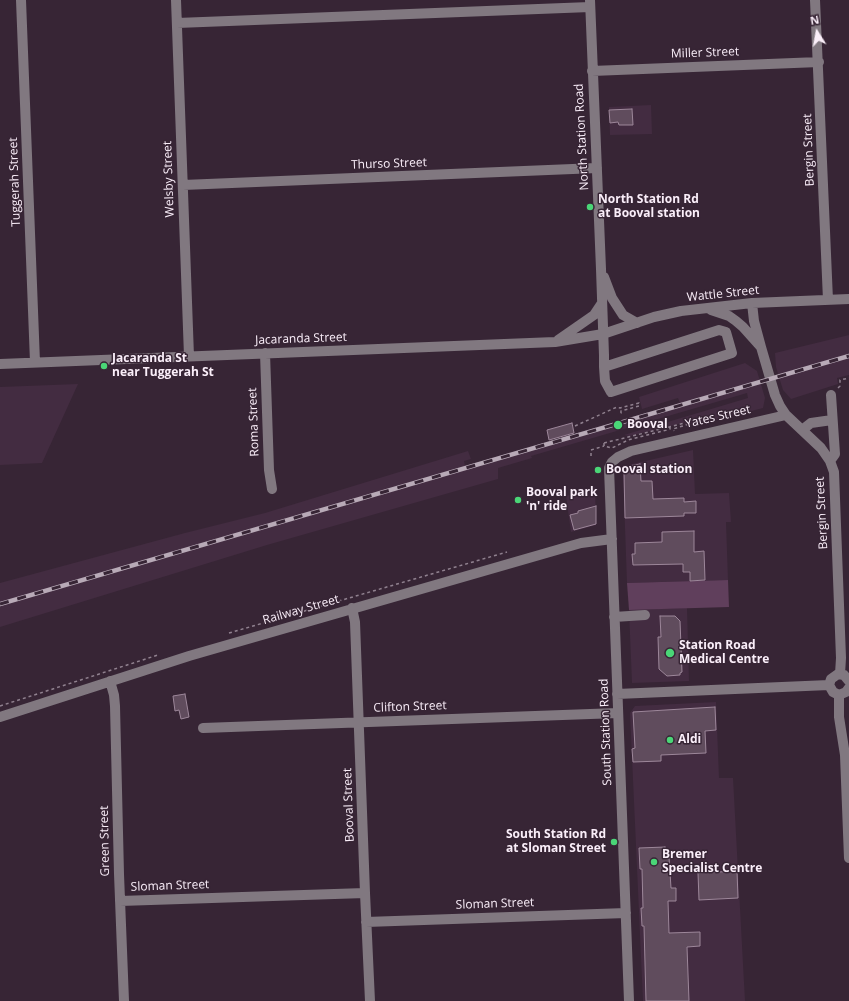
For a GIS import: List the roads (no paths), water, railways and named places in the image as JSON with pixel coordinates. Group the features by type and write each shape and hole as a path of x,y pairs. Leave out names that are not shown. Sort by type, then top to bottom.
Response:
{"street":[{"name":"Tuggerah Street","path":"21,0 35,362"},
{"name":"Welsby Street","path":"176,0 189,356"},
{"name":"Bergin Street","path":"815,0 819,62 828,300"},
{"path":"176,23 590,3"},
{"name":"North Station Road","path":"590,3 592,71 597,168 604,367 605,381 611,392 732,353 726,332 719,330 604,367"},
{"name":"Miller Street","path":"592,71 819,62"},
{"name":"Thurso Street","path":"183,185 597,168"},
{"path":"601,269 612,298 623,315 637,323"},
{"name":"Wattle Street","path":"603,334 654,317 681,311 752,303 849,299"},
{"path":"555,342 594,315 602,303"},
{"name":"Bergin Street","path":"752,303 754,321 775,395 786,415 821,448 830,461 834,472 841,658 840,674"},
{"path":"705,308 729,316 743,327 761,347"},
{"name":"Jacaranda Street","path":"0,364 555,342 603,334"},
{"name":"Roma Street","path":"265,353 269,462 272,489"},
{"path":"830,461 834,454 831,395"},
{"name":"Yates Street","path":"612,462 620,455 631,451 786,415"},
{"path":"802,430 811,423 832,420"},
{"name":"South Station Road","path":"612,462 609,471 630,1001"},
{"name":"Railway Street","path":"0,717 189,656 352,608 574,545 612,539"},
{"name":"Booval Street","path":"352,608 355,622 370,1001"},
{"path":"614,617 645,615"},
{"path":"849,682 847,677 840,674 832,677 829,685 832,692 839,695 846,692 849,688"},
{"name":"Green Street","path":"110,681 115,706 124,1001"},
{"path":"617,694 829,685"},
{"path":"839,695 839,717 845,755 849,858"},
{"name":"Clifton Street","path":"203,728 618,713"},
{"name":"Sloman Street","path":"120,901 365,893"},
{"name":"Sloman Street","path":"366,922 626,912"}],"railway":[{"path":"0,604 849,356"}],"place":[{"name":"North Station Rd at Booval station","path":"590,207"},
{"name":"Jacaranda St near Tuggerah St","path":"104,366"},
{"name":"Booval","path":"618,425"},
{"name":"Booval station","path":"598,470"},
{"name":"Booval park 'n' ride","path":"518,500"},
{"name":"Station Road Medical Centre","path":"670,653"},
{"name":"Aldi","path":"670,740"},
{"name":"South Station Rd at Sloman Street","path":"614,842"},
{"name":"Bremer Specialist Centre","path":"654,862"}]}
